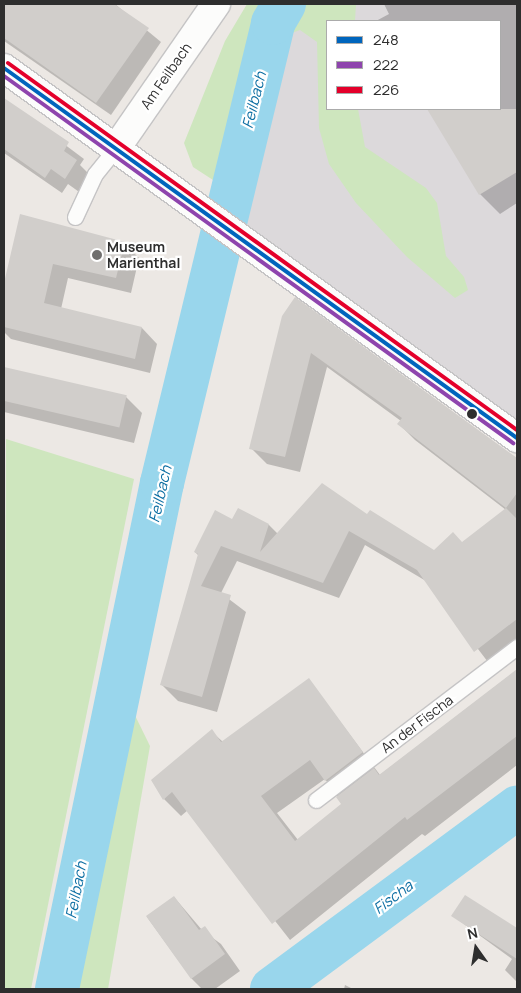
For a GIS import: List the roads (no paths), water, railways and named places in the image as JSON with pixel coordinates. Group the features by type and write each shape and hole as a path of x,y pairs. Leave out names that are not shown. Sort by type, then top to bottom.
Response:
{"main road":[{"name":"Am Feilbach","path":"116,147 216,4"},
{"path":"4,68 116,147 191,204 240,234 517,438"}],"lane":[{"path":"75,217 95,174 116,147"},
{"name":"An der Fischa","path":"316,800 517,647"}],"waterway":[{"name":"Feilbach","path":"57,989 162,483 273,23 284,4"},
{"name":"Fischa","path":"272,989 517,808"}],"place":[{"name":"Museum Marienthal","path":"97,255"}]}
